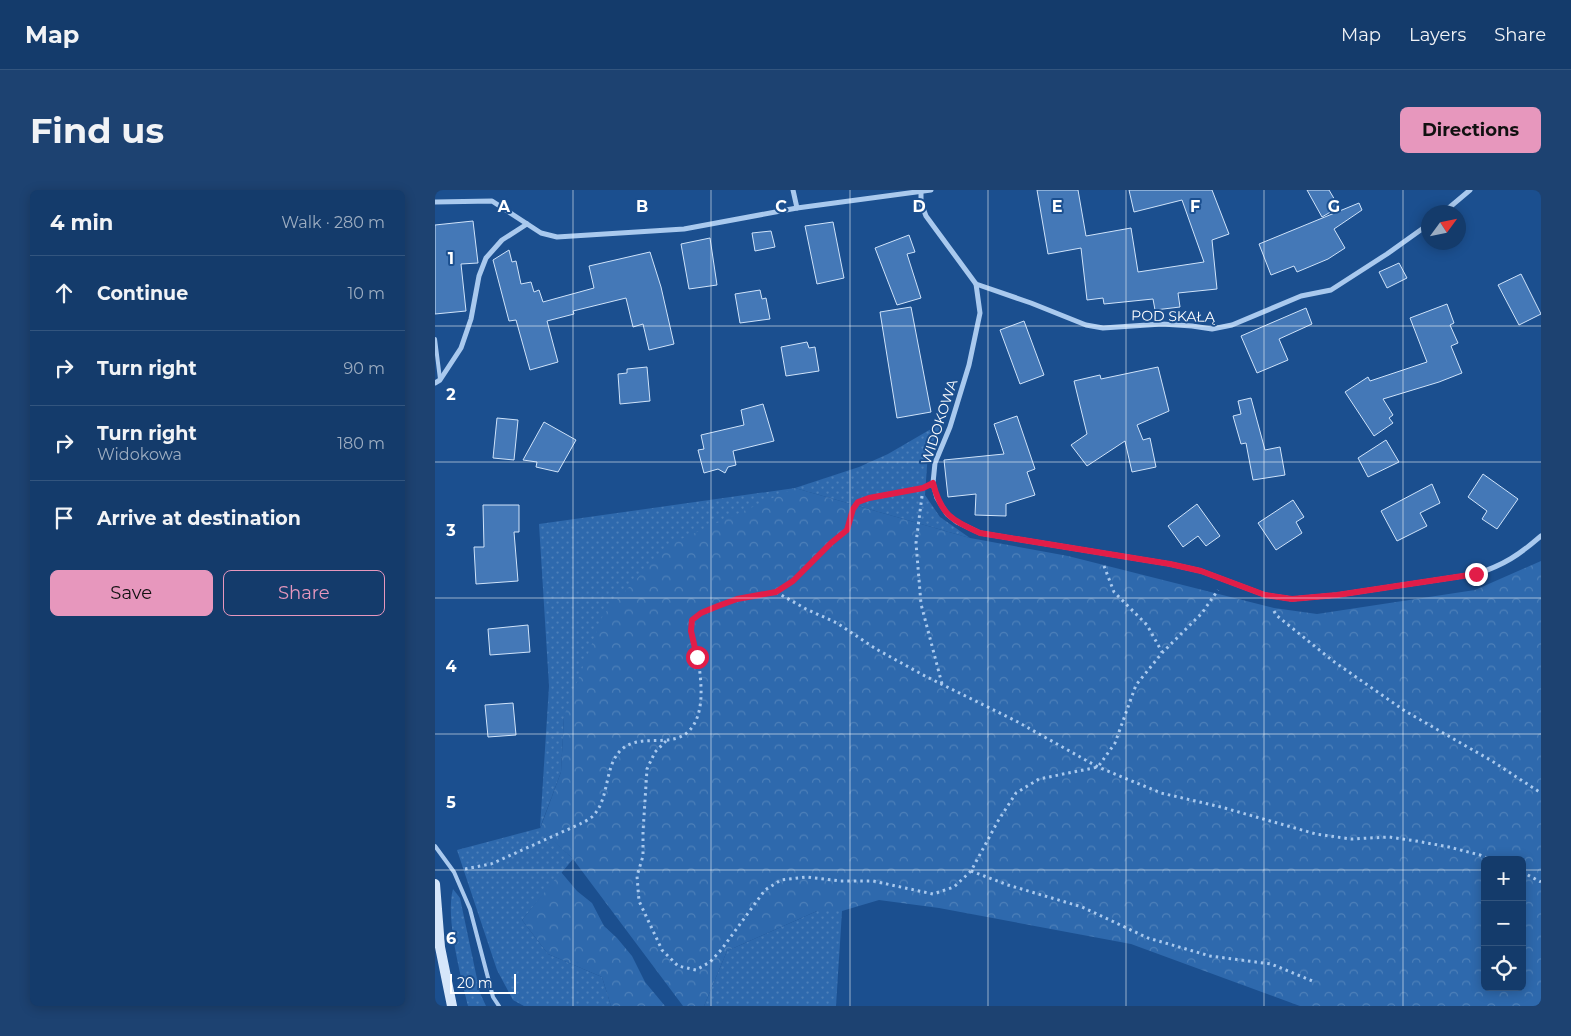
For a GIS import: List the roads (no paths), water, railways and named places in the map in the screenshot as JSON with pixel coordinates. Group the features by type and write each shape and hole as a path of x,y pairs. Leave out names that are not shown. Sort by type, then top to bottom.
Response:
{"main road":[{"path":"435,884 440,947 453,1006"}],"street":[{"path":"793,190 797,208"},
{"path":"435,202 491,201 541,233 557,237 684,229 797,208 931,190"},
{"path":"1452,205 1470,190"},
{"path":"921,192 921,203 925,216 976,284"},
{"path":"435,383 441,380 461,348 471,319 479,276 485,258 502,240 527,224"},
{"name":"POD SKAŁĄ","path":"976,284 1086,325 1103,328 1162,324 1211,329 1232,325 1301,296 1331,290 1421,230"},
{"name":"WIDOKOWA","path":"976,284 980,313 969,365 950,427 935,463 933,483 937,498 947,514 957,522 980,533 1170,564 1201,571 1265,595 1292,599 1328,596 1476,574 1497,567 1519,554 1541,536"}],"lane":[{"path":"435,339 441,380"},
{"path":"435,846 454,872 470,909 493,997 499,1006"}]}
